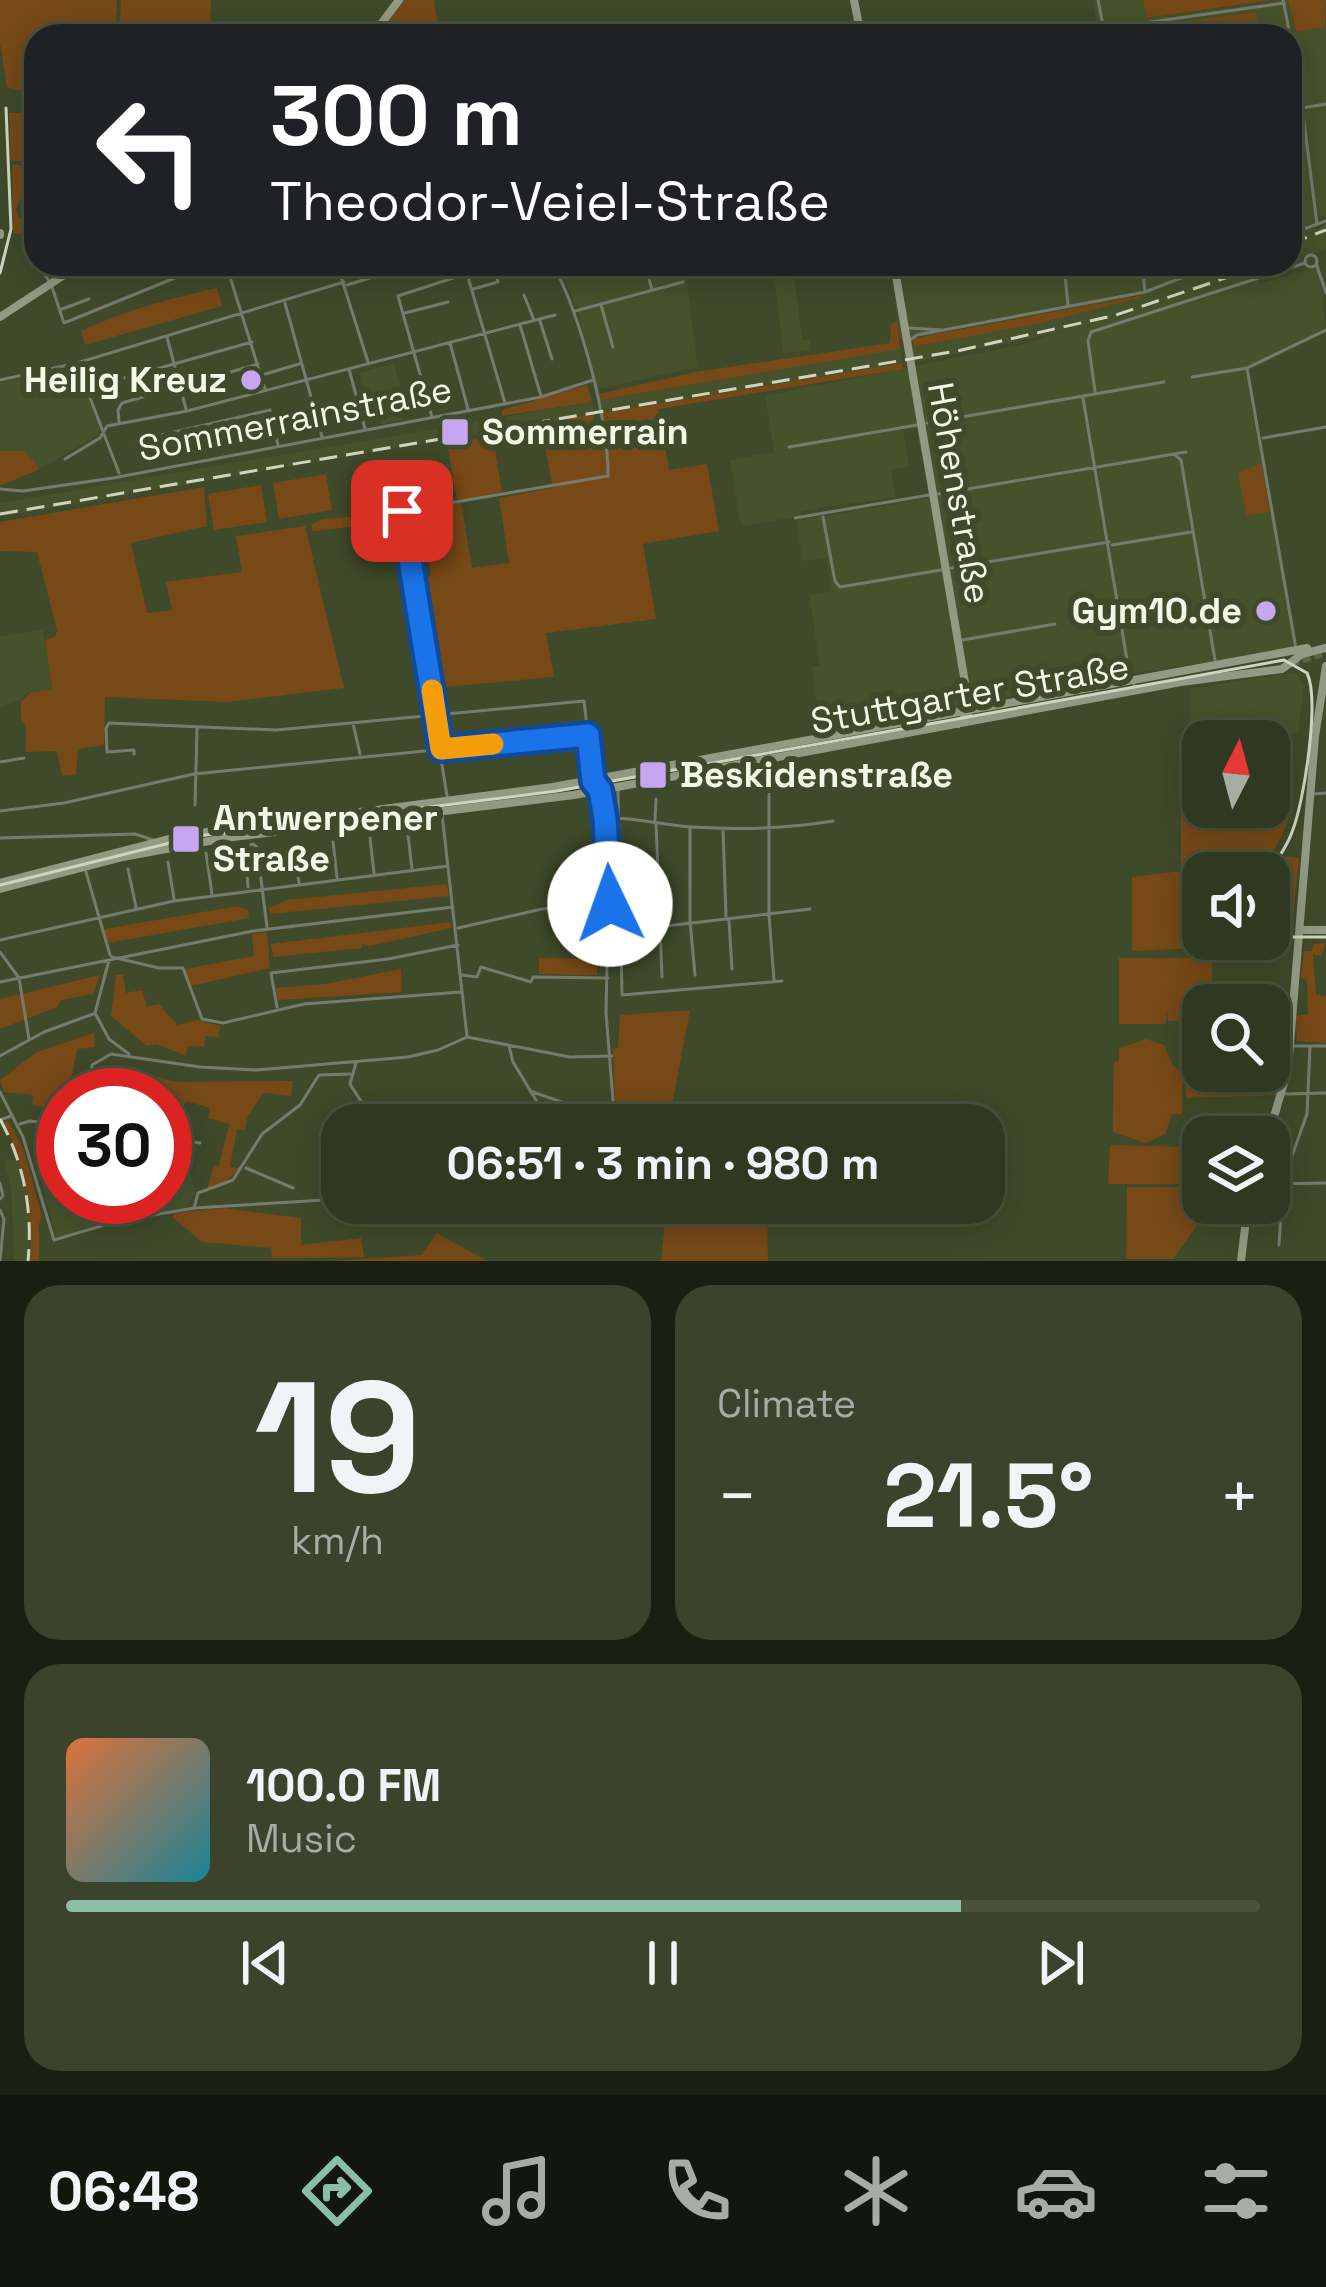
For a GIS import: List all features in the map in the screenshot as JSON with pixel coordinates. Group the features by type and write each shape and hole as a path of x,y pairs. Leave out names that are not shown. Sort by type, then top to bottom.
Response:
{"main road":[{"path":"0,317 63,276"},
{"name":"Höhenstraße","path":"896,276 970,709"},
{"name":"Stuttgarter Straße","path":"770,753 983,721 1123,693 1131,684 1216,662 1326,647"},
{"name":"Stuttgarter Straße","path":"0,886 224,838 618,787 970,709 1131,684 1282,669 1326,647"},
{"path":"1290,1046 1310,794 1326,667 1313,650"},
{"path":"1179,670 1287,651 1294,661"},
{"path":"1181,682 1278,667"},
{"path":"956,725 970,709 1030,695 1062,695"},
{"path":"970,709 983,721"},
{"path":"0,886 134,846 212,830 448,802 770,753"},
{"path":"600,790 609,778"},
{"path":"585,793 593,781"},
{"path":"1300,930 1326,930"},
{"path":"1275,1116 1283,1094"},
{"path":"1244,1261 1247,1224"}],"street":[{"path":"1155,24 1284,1"},
{"path":"1302,102 1317,224"},
{"path":"1303,108 1326,104"},
{"path":"1302,230 1326,221"},
{"path":"1305,263 1307,256 1324,253"},
{"path":"1315,256 1315,265"},
{"path":"1302,264 1315,265 1322,272 1326,291"},
{"path":"46,276 64,323 181,276"},
{"path":"230,276 266,391"},
{"path":"342,276 368,364"},
{"path":"0,380 77,363 373,276"},
{"path":"432,418 398,296 458,276"},
{"path":"468,276 506,404"},
{"path":"473,289 498,282 496,276"},
{"path":"402,511 607,478 593,380 559,276"},
{"path":"648,276 652,290"},
{"path":"1065,276 1068,307"},
{"path":"1143,276 1145,292"},
{"path":"956,329 909,332 908,339 1145,292 1186,276"},
{"path":"1094,393 1089,334 1265,276"},
{"path":"574,312 683,282"},
{"path":"524,295 552,359"},
{"path":"60,310 89,299"},
{"path":"404,314 448,302"},
{"path":"285,303 322,439"},
{"path":"601,303 613,347"},
{"path":"900,307 908,328 937,330"},
{"path":"65,459 100,438 106,426 187,411 555,315"},
{"path":"520,325 541,398"},
{"path":"1192,376 1247,368 1326,331"},
{"path":"166,337 187,411"},
{"path":"116,384 252,342"},
{"path":"449,343 469,411"},
{"path":"77,363 120,476"},
{"path":"261,375 302,363"},
{"path":"119,424 122,404 258,364"},
{"path":"1247,368 1287,651"},
{"path":"349,369 365,431"},
{"name":"Sommerrainstraße","path":"2,489 23,491 120,476 322,439 541,398 593,380"},
{"path":"789,447 1163,382"},
{"path":"1082,396 1131,684"},
{"path":"135,441 270,410 279,446"},
{"path":"1259,438 1326,427"},
{"path":"795,518 1173,454 1180,459 1216,662"},
{"path":"395,472 448,802"},
{"path":"823,514 840,587 1193,532"},
{"path":"958,640 1055,624"},
{"name":"Stuttgarter Straße","path":"1030,695 1131,684"},
{"path":"134,754 134,750 107,752 109,723 276,730 584,701 593,781 600,790 605,818 610,904 606,1013 614,1104"},
{"path":"353,723 361,755"},
{"path":"195,805 197,727"},
{"path":"0,811 64,803 194,775 588,735"},
{"path":"770,753 769,914 775,982"},
{"path":"0,762 24,758"},
{"path":"618,787 622,994 782,982"},
{"path":"1310,794 1326,793"},
{"path":"656,800 662,977"},
{"path":"441,812 467,1037"},
{"path":"605,818 770,829 833,821"},
{"path":"690,827 695,975"},
{"path":"723,828 732,969"},
{"path":"0,838 128,835 155,841"},
{"path":"128,835 135,838 134,846"},
{"path":"408,835 412,871"},
{"path":"370,838 374,875"},
{"path":"333,842 337,880"},
{"path":"294,843 299,884"},
{"path":"249,890 245,854 249,844 257,847 267,929"},
{"path":"206,853 212,896"},
{"path":"168,862 175,901"},
{"path":"0,940 175,901 448,866"},
{"path":"85,867 110,957 95,1013 109,1039 131,1055"},
{"path":"128,869 136,909"},
{"path":"456,928 542,909 610,904"},
{"path":"0,982 267,929 453,907"},
{"path":"622,931 810,909"},
{"path":"278,1009 271,973 458,945"},
{"path":"0,952 19,978 29,1039"},
{"path":"110,957 182,968 202,1019 223,1023 278,1009 461,992"},
{"path":"460,975 476,977 482,967 531,982 533,976 608,979"},
{"path":"0,1057 29,1039 95,1013"},
{"path":"93,1068 94,1062 111,1054 226,1069 357,1061 424,1054 467,1037 570,1057 612,1056"},
{"path":"509,1045 513,1063 536,1104"},
{"path":"1290,1046 1326,1046"},
{"path":"1290,1162 1310,1093 1310,1046"},
{"path":"357,1061 350,1074 361,1104"},
{"path":"194,1208 198,1193 223,1186 244,1167 262,1134 300,1105 319,1075 350,1074"},
{"path":"529,1090 568,1104"},
{"path":"0,1092 18,1125 50,1236 57,1240 118,1221 194,1208 321,1200"},
{"path":"1283,1094 1326,1094"},
{"path":"1,1120 13,1115"},
{"path":"18,1125 36,1122"},
{"path":"192,1142 200,1143"},
{"path":"244,1167 293,1187"},
{"path":"0,1183 0,1198"},
{"path":"1290,1184 1326,1183"},
{"path":"0,1210 4,1219 0,1261"},
{"path":"1279,1245 1281,1224"}],"shaded area":[{"path":"0,0 117,0 116,24 24,24 24,92 7,87"},
{"path":"121,0 211,0 210,24 120,24"},
{"path":"404,0 434,0 438,24 385,24"},
{"path":"1093,0 1143,0 1148,18 1288,0 1294,24 1258,24 1256,12 1170,24 1097,24"},
{"path":"1143,0 1272,0 1147,18"},
{"path":"1288,0 1326,0 1325,27 1302,31 1302,24 1294,24"},
{"path":"1256,12 1258,24 1179,24"},
{"path":"1326,22 1326,215 1314,220 1316,229 1326,225 1326,248 1302,257 1302,29"},
{"path":"9,113 24,113 24,161 11,161"},
{"path":"12,164 24,166 24,190 16,209 24,235 13,233"},
{"path":"1319,266 1326,332 1249,371 1298,648 1104,678 823,734 811,667 820,665 809,596 832,591 826,558 803,561 796,521 930,498 916,428 903,430 909,466 891,470 895,497 801,511 801,516 741,526 730,460 774,452 765,396 1020,345 1067,331 914,362 912,347 1037,324 1139,296 900,340 892,276 1257,276 1260,284 1302,276 1302,271"},
{"path":"562,276 686,276 697,367 598,389 577,308"},
{"path":"774,276 795,276 802,340 810,340 811,351 783,353"},
{"path":"217,288 222,306 85,345 81,331 97,324"},
{"path":"1140,296 1037,324 912,347 920,337"},
{"path":"897,320 900,349 601,400 599,394 696,372 890,343 891,325"},
{"path":"900,349 903,363 603,413 601,400"},
{"path":"394,363 404,420 382,424 378,407 370,409 360,373"},
{"path":"903,363 903,369 659,409 669,470 707,464 719,531 643,544 656,619 546,633 554,677 434,688 417,579 431,576 420,510 461,503 472,568 509,563 499,498 553,488 543,436 545,427 508,433 508,428 594,414 594,420 545,428 617,417 604,418 603,413"},
{"path":"76,366 100,429 98,435 40,469 24,451 0,451 0,383"},
{"path":"587,385 592,402 502,416 502,410"},
{"path":"592,402 594,414 0,517 0,503"},
{"path":"493,436 502,493 457,500 447,443"},
{"path":"0,451 25,451 40,469 0,486"},
{"path":"1261,463 1270,512 1246,515 1238,473"},
{"path":"326,474 332,510 279,519 273,483"},
{"path":"261,485 267,522 214,530 208,494"},
{"path":"204,487 207,526 131,543 147,613 172,610 166,582 242,572 236,536 305,526 344,688 226,702 105,697 104,745 78,749 76,775 62,776 57,751 26,752 26,726 21,719 21,702 30,693 52,689 45,640 57,631 37,552 0,551 0,522"},
{"path":"399,513 401,522 312,531 312,524 322,519"},
{"path":"43,630 52,690 26,693 0,708 0,636"},
{"path":"1296,672 1304,686 1298,734 1290,736 1290,720 1189,720 1190,689"},
{"path":"1181,814 1182,828 1285,828 1273,852 1182,852 1182,949 1132,951 1132,877 1181,871"},
{"path":"1290,857 1299,858 1293,919"},
{"path":"447,884 449,896 270,914 269,908 287,900"},
{"path":"238,906 248,910 249,918 108,943 104,929"},
{"path":"451,922 452,928 362,944 362,948 273,957 271,944"},
{"path":"267,932 270,968 191,986 185,969 254,956 252,934"},
{"path":"1326,943 1321,956 1313,954 1316,995 1326,996 1326,1043 1297,1041 1295,1016 1308,1014 1307,980 1301,978 1304,951"},
{"path":"539,958 597,959 597,975 539,974"},
{"path":"1119,958 1212,960 1212,984 1182,984 1182,1021 1168,1021 1167,1011 1166,1024 1119,1024"},
{"path":"401,969 402,992 278,1000 276,988"},
{"path":"100,975 93,994 61,1000 57,1007 0,1029 0,999"},
{"path":"116,975 123,975 126,993 142,990 147,1007 159,1004 177,1025 198,1020 220,1026 219,1037 205,1036 204,1047 188,1046 186,1056 157,1044 147,1046 111,1016"},
{"path":"690,1010 672,1104 615,1104 613,1049 618,1048 620,1015"},
{"path":"94,1033 95,1047 77,1049 73,1068 36,1068 36,1106 32,1105 33,1095 4,1092 0,1080 37,1052"},
{"path":"1146,1039 1164,1045 1173,1066 1182,1072 1182,1114 1172,1114 1165,1134 1146,1143 1113,1132 1114,1062 1119,1061 1119,1048"},
{"path":"293,1081 291,1096 263,1093 245,1130 237,1129 230,1167 240,1168 223,1184 207,1188 214,1166 219,1166 229,1124 208,1118 210,1108 192,1103 192,1082"},
{"path":"1186,1092 1278,1092 1278,1095 1186,1098"},
{"path":"8,1121 24,1150 36,1194 39,1261 30,1261 29,1207 4,1122"},
{"path":"1110,1145 1182,1147 1182,1184 1108,1184"},
{"path":"4,1159 20,1160 26,1179 30,1261 14,1261 11,1186"},
{"path":"1127,1187 1182,1187 1182,1224 1198,1224 1173,1259 1126,1259"},
{"path":"224,1208 301,1218 301,1245 361,1238 364,1257 272,1258 271,1248 202,1242 180,1224 192,1224 192,1211"},
{"path":"53,1224 100,1224 57,1237"},
{"path":"665,1224 767,1224 768,1261 661,1261"},
{"path":"437,1233 487,1261 336,1261 421,1255"}],"tunnel":[{"path":"1291,663 1326,652"}],"tram line":[{"path":"0,273 11,229 6,108"},
{"path":"0,885 198,836 557,791 1284,660 1307,673 1312,705 1297,818 1281,852"},
{"path":"1290,937 1326,937"}],"railway":[{"path":"1302,239 1326,230"},
{"path":"0,514 957,351 1116,315 1231,276"},
{"path":"0,1119 25,1188 28,1261"}],"slow traffic":[{"path":"432,690 441,749 493,744"}],"place":[{"name":"Heilig Kreuz","path":"251,380"},
{"name":"Sommerrain","path":"455,432"},
{"name":"Gym10.de","path":"1266,611"},
{"name":"Beskidenstraße","path":"653,775"},
{"name":"Antwerpener Straße","path":"186,839"}],"route":[{"path":"402,511 441,749 588,735 593,781 600,790 605,818 610,904"}]}
